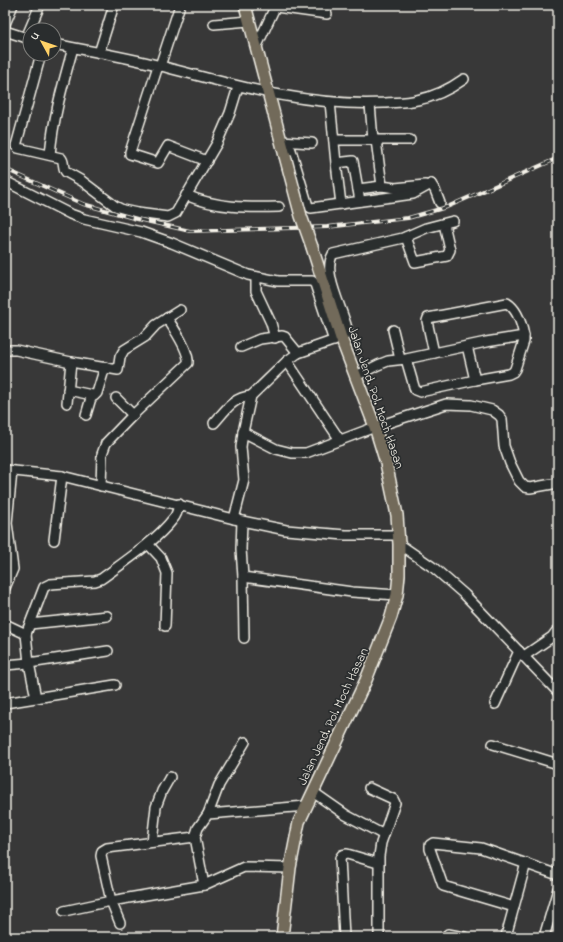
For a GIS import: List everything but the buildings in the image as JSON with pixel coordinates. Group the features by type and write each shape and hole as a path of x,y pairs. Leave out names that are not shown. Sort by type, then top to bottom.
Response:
{"main road":[{"name":"Jalan Jend. Pol. Moch Hasan","path":"245,5 267,93 284,148 301,216 312,247 338,339 356,376 375,427 386,463 397,515 399,539 399,575 396,595 385,632 366,680 306,806 295,836 282,937"}],"street":[{"path":"5,24 13,5"},
{"path":"34,22 40,5"},
{"path":"99,53 114,5"},
{"path":"180,5 137,128 130,154 158,163 168,146 206,161"},
{"path":"256,48 276,6 327,14"},
{"path":"214,24 249,21"},
{"path":"5,31 22,37"},
{"path":"62,46 159,66 238,87 267,93 330,102 370,104 417,100 450,88 464,79"},
{"path":"50,155 51,140 58,101 73,48"},
{"path":"39,62 16,146 18,148 61,158 63,160 64,170 66,172 82,181 115,206 127,212 168,217 176,213 224,129 238,87"},
{"path":"330,102 341,204"},
{"path":"370,104 382,186"},
{"path":"334,140 410,140"},
{"path":"284,148 312,143"},
{"path":"284,148 291,150 308,206 311,208 413,194 430,184"},
{"path":"336,163 357,160 360,201"},
{"path":"5,181 70,214 84,219 141,232 256,277 278,281 312,281 315,284 338,339"},
{"path":"358,189 382,186 395,188 430,184 434,187 440,203"},
{"path":"186,195 208,203 219,205 252,208 279,207"},
{"path":"244,638 243,578 238,520 244,475 241,447 251,396 287,361 298,353 338,339 348,332 330,275 331,257 335,253 406,237 426,228 453,221"},
{"path":"406,237 415,262 447,256 450,250 444,224"},
{"path":"256,277 256,291 271,323 275,338"},
{"path":"393,330 417,392 513,372 524,341 520,321 512,307 507,303 428,318 427,321 434,353"},
{"path":"5,350 16,350 118,370 120,358 124,350 145,337 156,325 180,310"},
{"path":"101,486 103,448 106,443 188,363 189,360 167,318"},
{"path":"241,347 260,339 282,336 285,337 298,353"},
{"path":"356,376 378,365 403,359 524,336"},
{"path":"467,346 475,380"},
{"path":"287,361 340,440"},
{"path":"67,403 71,362"},
{"path":"68,390 94,396 97,393 104,367"},
{"path":"86,414 92,395"},
{"path":"214,424 231,403 242,397 251,396"},
{"path":"116,398 133,415"},
{"path":"243,432 276,449 292,453 306,454 375,427 446,404 471,405 492,410 502,419 504,446 519,481 525,487 530,488 558,483"},
{"path":"5,588 13,569 7,523 9,470 62,476 179,504 238,520 298,532 399,539 466,595 558,692"},
{"path":"54,540 62,476"},
{"path":"36,698 29,663 26,634 44,588 47,585 98,580 148,544 174,518 179,504"},
{"path":"148,544 161,558 167,573 165,626"},
{"path":"243,578 352,592 396,595"},
{"path":"30,624 107,616"},
{"path":"5,624 26,634"},
{"path":"495,704 521,653 552,637 558,629"},
{"path":"5,665 29,663 108,651"},
{"path":"5,703 115,685"},
{"path":"204,885 195,837 198,828 208,814 219,785 245,742"},
{"path":"493,744 558,764"},
{"path":"152,842 156,806 170,777"},
{"path":"369,788 393,799 394,802 381,843 378,863 380,937"},
{"path":"313,792 341,812 384,835"},
{"path":"208,814 306,806"},
{"path":"120,924 111,901 101,856 102,851 107,848 195,837"},
{"path":"514,907 443,886 430,847 434,844 476,847 558,875"},
{"path":"344,937 340,858 342,855 347,854 378,863"},
{"path":"506,937 526,863"},
{"path":"64,911 111,901 204,885 244,868 290,868"},
{"path":"544,937 558,889"},
{"path":"445,937 448,934 464,937"}],"railway":[{"path":"5,169 83,204 137,219 190,231 327,227 408,218 447,207 558,158"}]}
